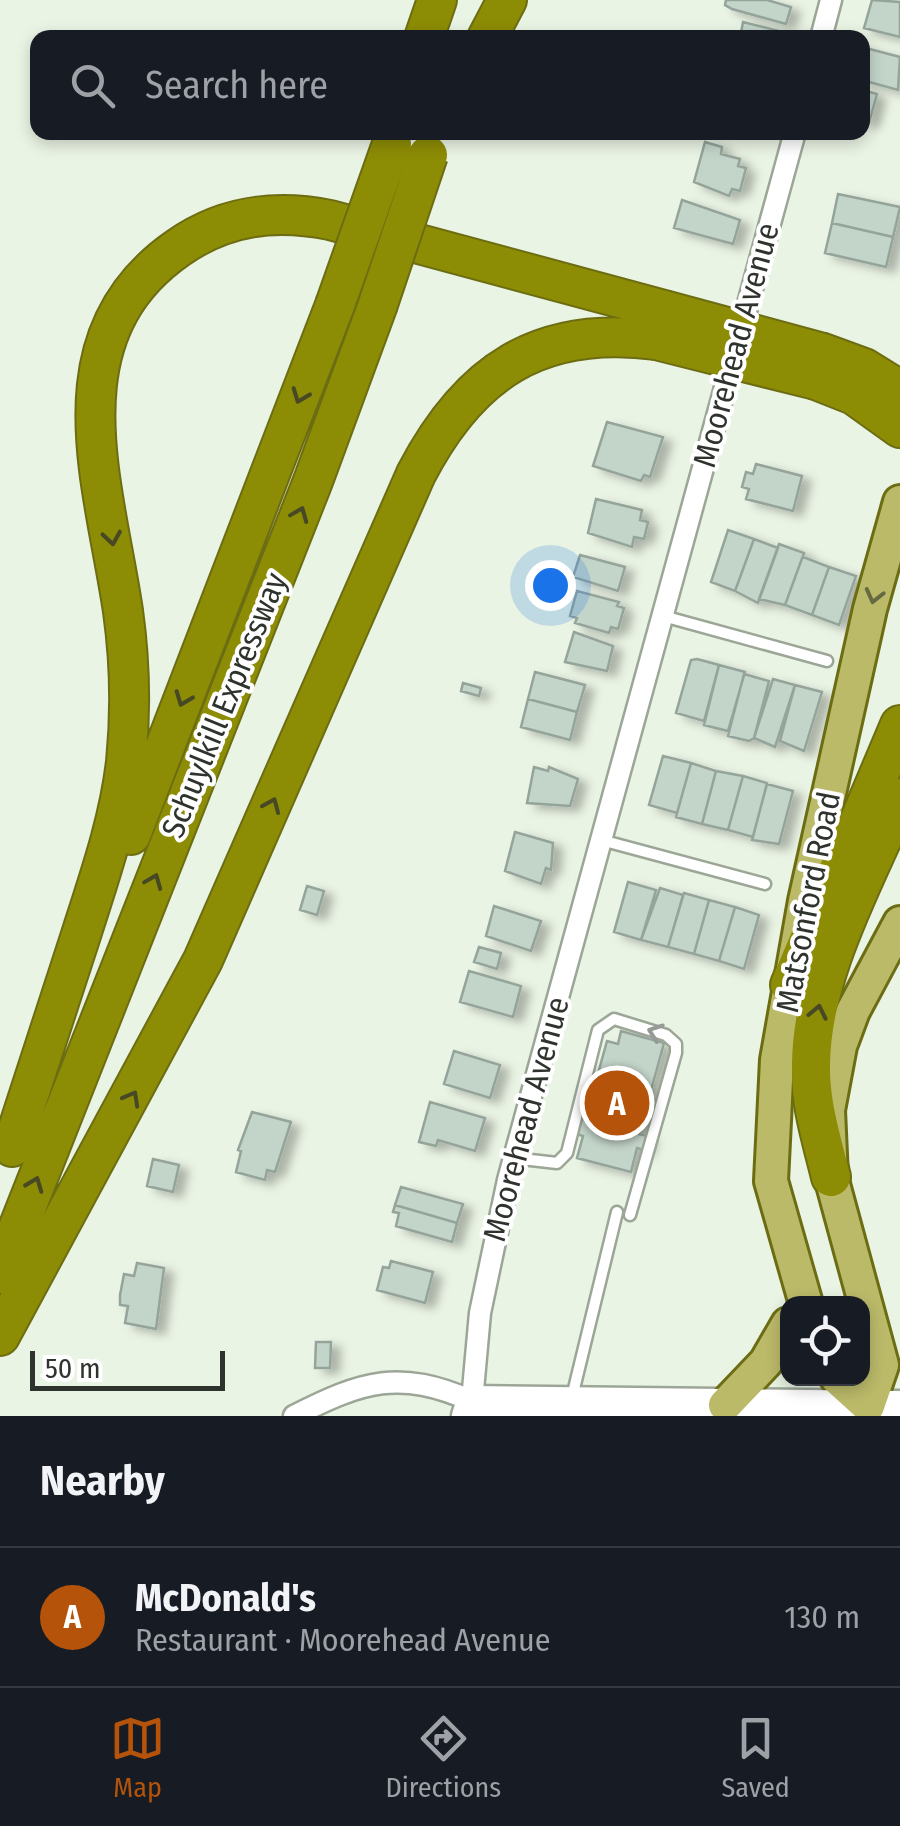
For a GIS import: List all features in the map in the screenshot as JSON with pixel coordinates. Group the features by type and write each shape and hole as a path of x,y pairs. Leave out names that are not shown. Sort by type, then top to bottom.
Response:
{"highway":[{"path":"477,30 487,0"},
{"path":"491,30 507,0"},
{"name":"Schuylkill Expressway","path":"6,1163 334,305 413,141"},
{"name":"Schuylkill Expressway","path":"0,1274 314,481 376,306 413,141"},
{"path":"6,1163 102,869 126,766 128,656 94,394 112,322 142,278 162,260 208,231 258,214 330,220 660,325 820,366 854,395 896,406"},
{"path":"0,1336 204,960 416,474 440,429 490,376 532,351 660,325"},
{"path":"790,985 900,725"},
{"path":"832,1177 812,1090 812,1038 838,946 900,798"}],"main road":[{"name":"Matsonford Road","path":"798,1294 776,1206 770,1154 777,1060 866,628 900,502"},
{"name":"Matsonford Road","path":"880,1410 882,1365 832,1177 828,1110 840,1046 868,980 900,923"},
{"path":"726,1405 766,1362 780,1338"},
{"path":"848,1386 880,1410"},
{"path":"470,1409 571,1403 880,1410"}],"street":[{"path":"822,30 831,0"},
{"name":"Moorehead Avenue","path":"470,1409 480,1313 513,1158 792,140"},
{"path":"294,1416 384,1381 438,1386 470,1409"}],"lane":[{"path":"662,615 828,661"},
{"path":"600,840 765,884"},
{"path":"513,1158 557,1163 567,1153 598,1030 604,1023 614,1019 666,1035 676,1044 676,1053 630,1215"},
{"path":"571,1403 617,1212"}],"building":[{"path":"726,0 767,0 791,7 786,24 732,9 725,5"},
{"path":"872,0 900,2 900,37 864,28"},
{"path":"743,22 775,30 742,30"},
{"path":"870,49 900,57 898,90 870,82"},
{"path":"870,92 877,94 870,119"},
{"path":"705,142 722,147 721,154 740,159 738,166 746,168 740,191 732,189 729,196 694,182"},
{"path":"838,194 900,207 893,237 832,223"},
{"path":"682,200 740,220 733,244 674,228"},
{"path":"832,223 893,237 886,267 825,253"},
{"path":"607,422 663,437 650,477 644,475 641,481 593,466"},
{"path":"756,464 802,476 793,511 746,499 749,489 742,487 746,472 753,474"},
{"path":"596,499 642,510 640,520 648,522 644,539 634,537 632,547 588,533"},
{"path":"728,530 754,539 735,591 711,582"},
{"path":"754,539 778,548 758,603 735,591"},
{"path":"779,544 804,553 785,605 759,599"},
{"path":"804,553 803,557 829,567 812,615 785,605"},
{"path":"580,555 625,567 618,591 573,577"},
{"path":"829,567 856,576 839,625 812,615"},
{"path":"577,591 619,602 617,606 624,608 618,629 611,627 609,633 575,623 577,618 570,616"},
{"path":"574,632 613,646 607,671 565,662"},
{"path":"691,660 719,665 704,721 676,713"},
{"path":"719,665 745,672 728,731 704,725"},
{"path":"535,672 585,685 577,712 528,699"},
{"path":"744,674 769,681 754,738 749,741 728,736"},
{"path":"773,679 795,685 775,747 754,738"},
{"path":"463,683 481,688 479,696 461,691"},
{"path":"795,685 822,692 804,751 780,741"},
{"path":"528,699 577,712 570,740 521,727"},
{"path":"663,756 691,763 677,813 649,805"},
{"path":"691,763 716,771 702,824 676,817"},
{"path":"534,767 548,771 549,767 578,779 570,806 527,803"},
{"path":"716,771 743,776 728,830 702,824"},
{"path":"743,776 767,783 753,837 728,830"},
{"path":"767,784 793,791 779,844 752,840"},
{"path":"515,832 553,843 551,870 546,868 541,884 505,871"},
{"path":"628,882 656,890 641,940 614,932"},
{"path":"307,886 324,891 317,915 300,910"},
{"path":"660,888 683,895 668,947 641,940"},
{"path":"684,893 709,900 694,954 668,947"},
{"path":"709,900 735,907 719,961 694,954"},
{"path":"494,906 541,921 531,951 486,936"},
{"path":"735,907 759,915 744,969 719,961"},
{"path":"479,947 501,953 497,969 474,962"},
{"path":"469,971 521,986 513,1017 460,1002"},
{"path":"621,1031 664,1043 639,1134 648,1136 644,1150 637,1148 631,1172 577,1158 583,1136 576,1134 592,1076 597,1077 607,1041 618,1044"},
{"path":"454,1051 500,1065 490,1098 444,1084"},
{"path":"430,1102 485,1118 475,1151 438,1140 436,1146 419,1142"},
{"path":"252,1112 291,1122 275,1172 267,1170 265,1180 236,1172 241,1151 238,1150"},
{"path":"153,1159 179,1165 173,1192 147,1186"},
{"path":"401,1187 463,1204 457,1223 395,1205"},
{"path":"395,1205 457,1223 452,1242 396,1226 399,1213 393,1212"},
{"path":"391,1261 433,1272 425,1303 377,1290 383,1267 389,1268"},
{"path":"137,1263 164,1268 156,1329 125,1323 128,1306 120,1305 124,1274 134,1276"},
{"path":"316,1342 331,1342 330,1368 315,1368"}],"place":[{"name":"McDonald's","path":"617,1103"}]}
